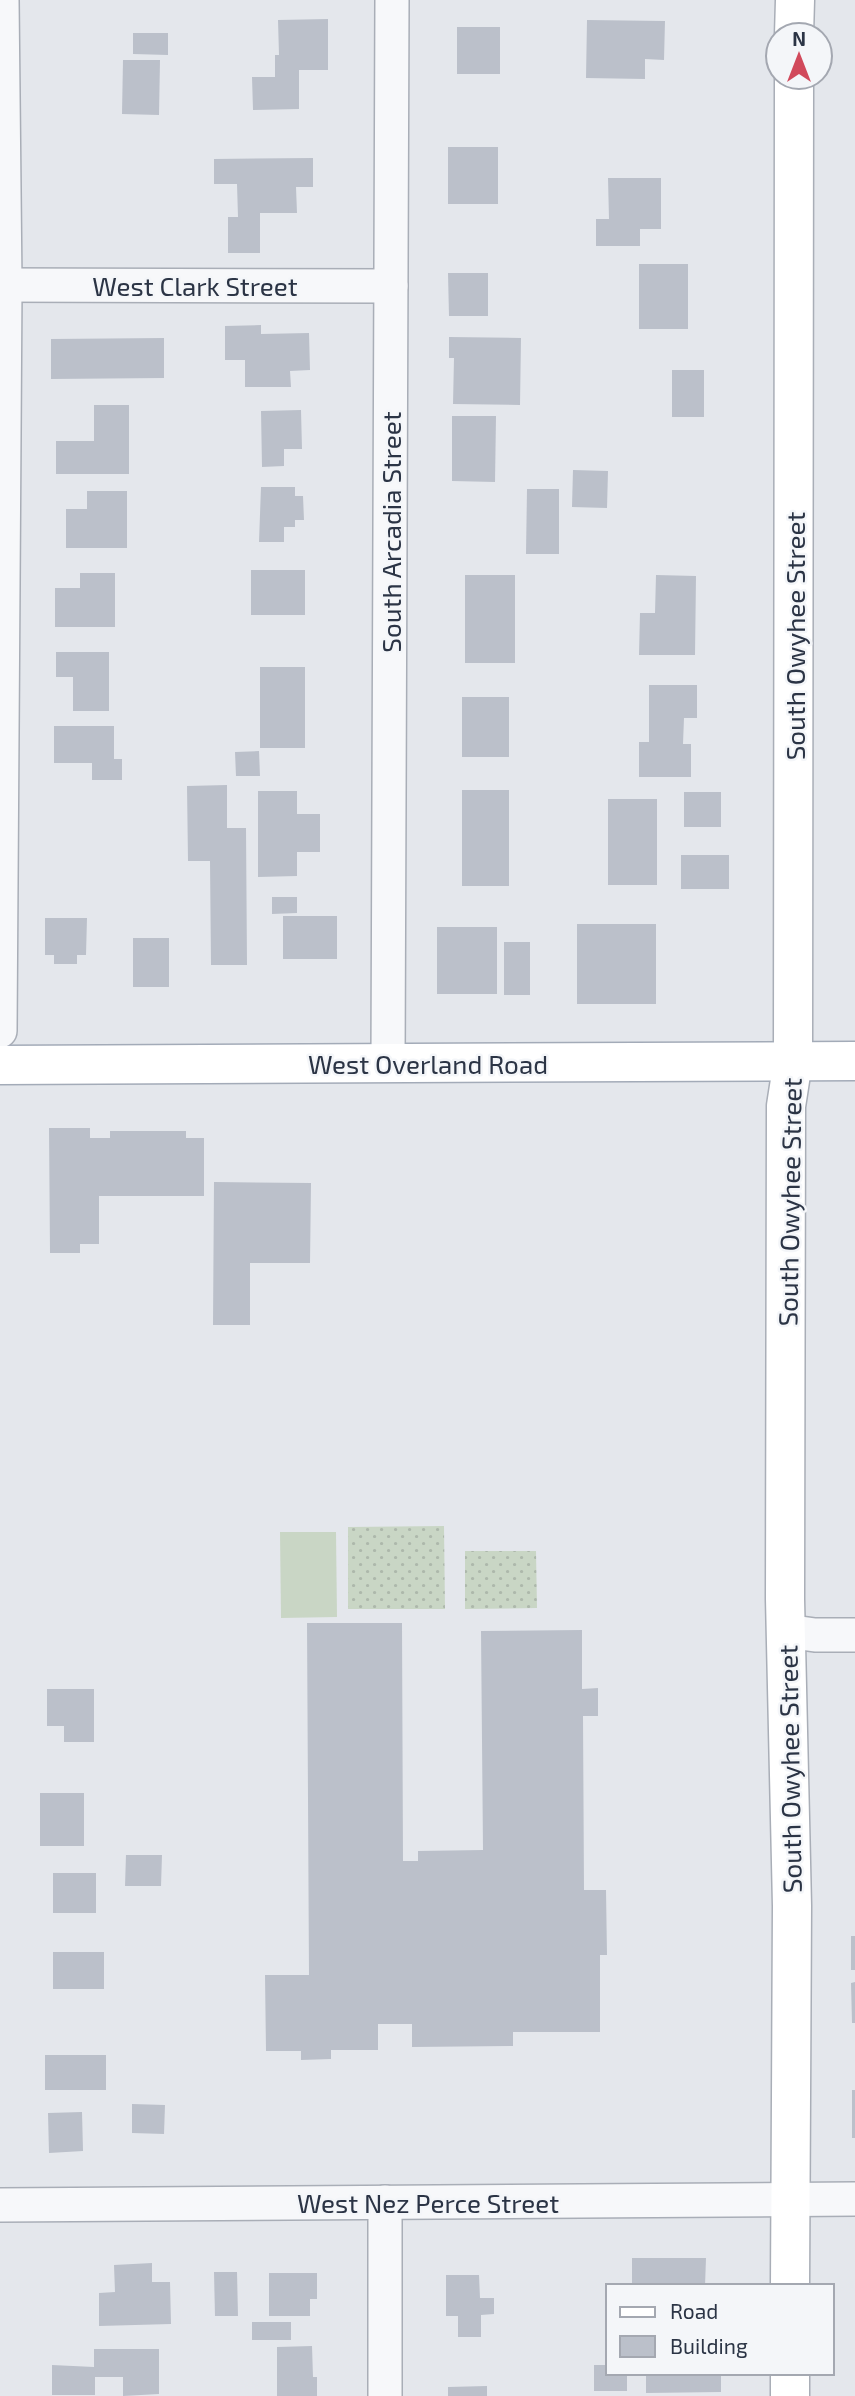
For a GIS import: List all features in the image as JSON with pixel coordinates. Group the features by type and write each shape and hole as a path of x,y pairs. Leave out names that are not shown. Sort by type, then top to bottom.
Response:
{"street":[{"path":"0,1031 2,0"},
{"name":"South Arcadia Street","path":"388,1063 392,0"},
{"path":"794,0 794,21"},
{"name":"South Owyhee Street","path":"790,2284 792,1906 786,1631 786,1106 793,1061 794,91"},
{"name":"West Clark Street","path":"3,285 391,286"},
{"name":"West Overland Road","path":"0,1065 855,1061"},
{"path":"786,1631 814,1635 855,1635"},
{"name":"West Nez Perce Street","path":"0,2204 855,2199"},
{"path":"385,2202 385,2396"},
{"path":"790,2375 790,2396"}],"green space":[{"path":"444,1526 445,1609 348,1609 348,1527"},
{"path":"280,1532 336,1532 337,1617 281,1618"},
{"path":"465,1551 536,1551 537,1608 465,1609"}],"building":[{"path":"328,19 328,70 299,70 299,109 253,110 252,77 275,77 275,55 279,55 278,20"},
{"path":"587,20 665,21 664,60 645,59 645,79 586,78"},
{"path":"457,27 500,27 500,74 457,74"},
{"path":"133,33 168,33 168,55 133,54"},
{"path":"123,60 160,60 159,115 122,114"},
{"path":"448,147 498,147 498,204 448,204"},
{"path":"313,158 313,187 296,187 297,213 260,213 260,253 228,253 228,217 238,217 237,184 214,184 214,159"},
{"path":"608,178 661,178 661,229 640,229 640,246 596,246 596,219 609,219"},
{"path":"639,264 688,264 688,329 639,329"},
{"path":"448,273 488,273 488,316 449,316"},
{"path":"261,325 261,334 309,333 310,370 290,371 291,387 245,387 245,360 225,360 225,326"},
{"path":"449,337 521,338 520,405 453,404 454,358 449,358"},
{"path":"164,338 164,378 51,379 51,339"},
{"path":"672,370 704,370 704,417 672,417"},
{"path":"94,405 129,405 129,474 56,474 56,441 94,441"},
{"path":"301,410 302,449 284,449 284,466 262,467 261,411"},
{"path":"452,416 496,416 495,482 452,481"},
{"path":"573,470 608,471 607,508 572,507"},
{"path":"261,487 295,487 295,496 303,496 304,520 295,520 295,527 284,527 284,542 259,542"},
{"path":"527,489 559,489 559,554 526,554"},
{"path":"87,491 127,491 127,548 66,548 66,509 87,509"},
{"path":"251,570 305,570 305,615 251,615"},
{"path":"80,573 115,573 115,627 55,627 55,588 80,588"},
{"path":"465,575 515,575 515,663 465,663"},
{"path":"656,575 696,576 695,655 639,655 640,613 655,613"},
{"path":"56,652 109,652 109,711 73,711 73,677 56,677"},
{"path":"260,667 305,667 305,748 260,748"},
{"path":"649,685 697,685 697,718 684,718 683,744 691,744 691,777 639,777 639,742 649,742"},
{"path":"462,697 509,697 509,757 462,757"},
{"path":"54,726 114,726 114,759 122,759 122,780 92,780 92,763 54,763"},
{"path":"259,751 260,776 236,776 235,752"},
{"path":"227,785 227,828 246,828 247,965 211,965 210,861 188,861 187,786"},
{"path":"462,790 509,790 509,886 462,886"},
{"path":"258,791 297,791 297,814 320,814 320,852 297,852 297,876 258,877"},
{"path":"684,792 721,792 721,827 684,827"},
{"path":"608,799 657,799 657,885 608,885"},
{"path":"681,855 729,855 729,889 681,889"},
{"path":"272,897 297,897 297,913 272,914"},
{"path":"283,916 337,916 337,959 283,959"},
{"path":"45,918 87,918 86,955 77,955 77,964 54,964 54,955 45,955"},
{"path":"577,924 656,924 656,1004 577,1004"},
{"path":"437,927 497,927 497,994 437,994"},
{"path":"133,938 169,938 169,987 133,987"},
{"path":"504,942 530,942 530,995 504,995"},
{"path":"49,1128 90,1128 90,1138 110,1138 110,1131 186,1131 186,1138 204,1138 204,1196 99,1196 99,1244 80,1244 80,1253 50,1253"},
{"path":"214,1182 311,1183 310,1263 250,1263 250,1325 213,1325"},
{"path":"307,1623 402,1623 403,1861 418,1861 418,1851 483,1850 481,1631 582,1630 582,1689 598,1688 598,1716 583,1716 584,1890 606,1890 607,1955 600,1955 600,2032 513,2032 513,2046 412,2047 412,2024 378,2024 378,2050 331,2050 331,2059 301,2060 301,2051 266,2051 265,1975 309,1975"},
{"path":"47,1689 94,1689 94,1742 64,1742 64,1726 47,1726"},
{"path":"40,1793 84,1793 84,1846 40,1846"},
{"path":"126,1855 162,1855 161,1886 125,1886"},
{"path":"53,1873 96,1873 96,1913 53,1913"},
{"path":"851,1936 855,1936 855,1970 851,1970"},
{"path":"53,1952 104,1952 104,1989 53,1989"},
{"path":"855,1982 855,2023 852,2023 851,1983"},
{"path":"45,2055 106,2055 106,2090 45,2090"},
{"path":"852,2090 855,2090 855,2138 852,2138"},
{"path":"132,2104 165,2105 164,2134 132,2133"},
{"path":"82,2112 83,2151 49,2153 48,2113"},
{"path":"632,2258 706,2258 705,2284 632,2284"},
{"path":"152,2263 152,2282 170,2282 171,2324 99,2326 99,2293 115,2292 114,2265"},
{"path":"214,2272 237,2272 238,2316 215,2316"},
{"path":"269,2273 317,2273 317,2299 310,2299 310,2316 269,2316"},
{"path":"446,2275 479,2275 480,2298 494,2298 494,2314 481,2315 481,2337 458,2337 458,2316 446,2316"},
{"path":"252,2322 291,2322 291,2340 252,2340"},
{"path":"312,2346 317,2396 277,2396 277,2347"},
{"path":"94,2349 159,2349 159,2394 123,2396 123,2377 95,2377 95,2395 52,2395 52,2365 94,2367"},
{"path":"594,2365 606,2365 606,2375 627,2375 627,2391 594,2391"},
{"path":"646,2375 721,2375 721,2392 646,2393"},
{"path":"487,2386 487,2396 448,2396 448,2387"}]}
